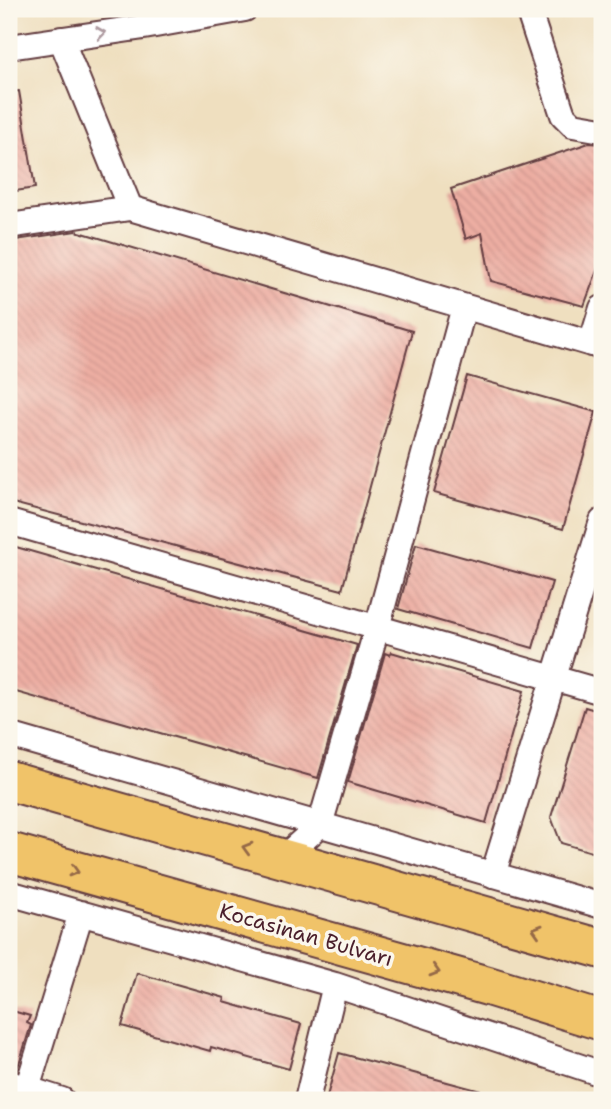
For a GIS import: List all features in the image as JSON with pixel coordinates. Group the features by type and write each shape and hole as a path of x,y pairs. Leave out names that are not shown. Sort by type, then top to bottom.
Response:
{"highway":[{"path":"9,781 602,949"},
{"name":"Kocasinan Bulvarı","path":"9,852 488,986 602,1021"}],"street":[{"path":"9,47 244,9"},
{"path":"528,9 563,115 581,128 602,130"},
{"path":"61,39 130,208"},
{"path":"9,226 130,208 597,345 602,308"},
{"path":"282,858 320,825 377,628 464,307"},
{"path":"493,875 602,521"},
{"path":"9,522 602,692"},
{"path":"9,735 602,906"},
{"path":"9,893 335,985 602,1074"},
{"path":"62,1100 18,1086 81,914"},
{"path":"307,1100 335,985"}],"building":[{"path":"19,91 35,188 9,192 9,92"},
{"path":"589,143 602,144 602,257 584,306 491,281 482,233 466,239 451,189"},
{"path":"76,231 412,331 342,590 9,502 9,241"},
{"path":"467,376 596,412 563,529 434,493"},
{"path":"416,544 552,582 533,648 398,609"},
{"path":"9,545 357,645 318,778 9,690"},
{"path":"391,652 524,691 486,823 348,782 385,653 390,655"},
{"path":"585,707 602,712 602,855 561,843 551,817"},
{"path":"137,973 225,998 224,1002 301,1024 289,1069 211,1047 210,1051 122,1026"},
{"path":"9,1010 30,1016 27,1023 31,1025 17,1070 9,1069"},
{"path":"339,1053 492,1094 491,1100 326,1100"}]}
